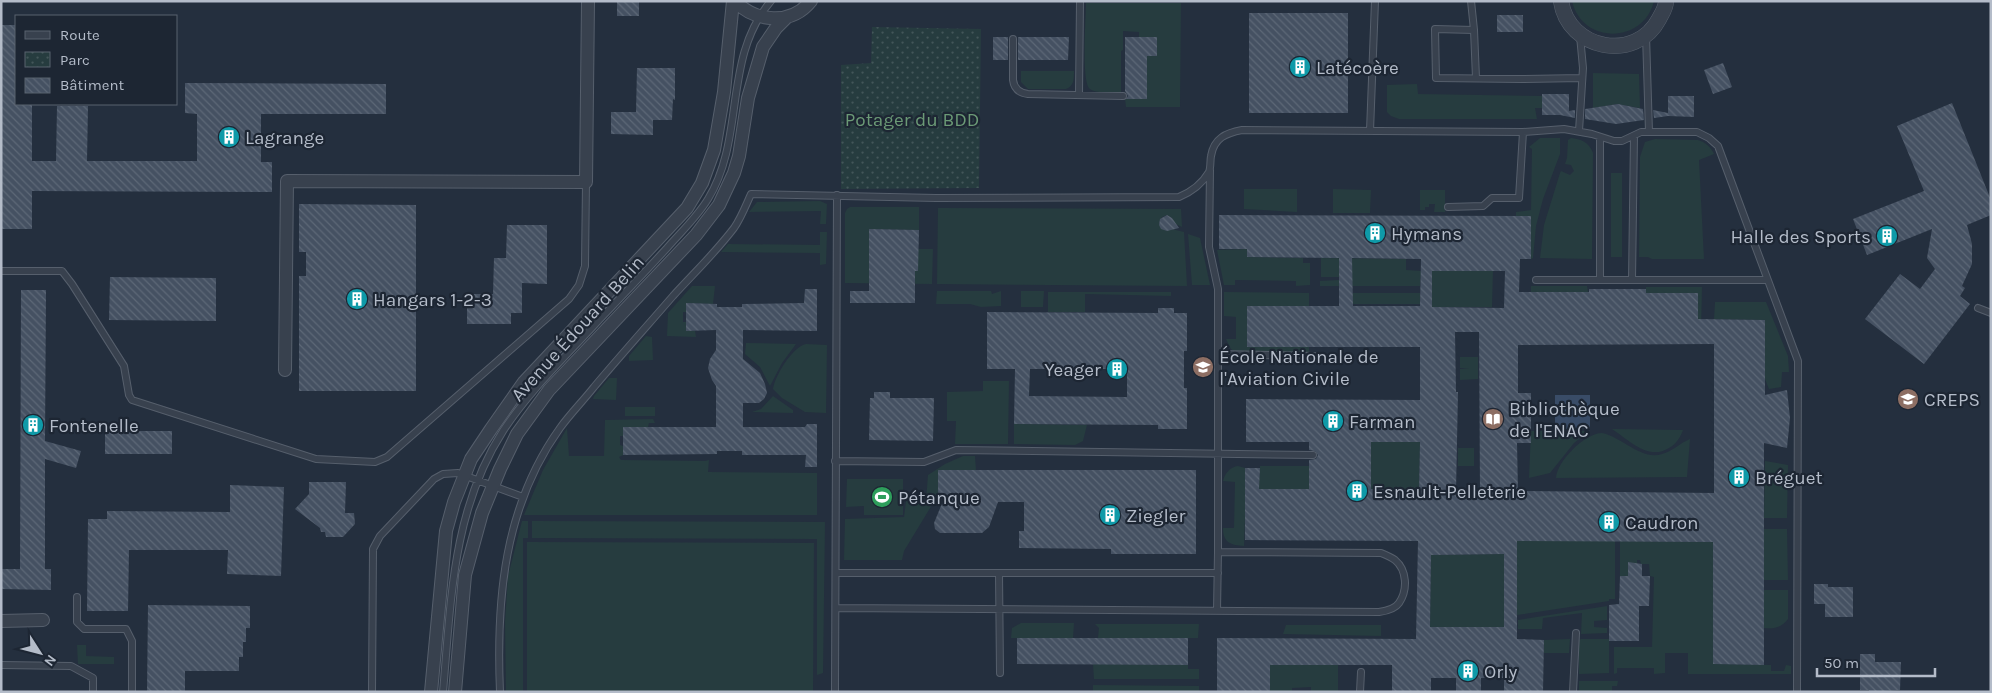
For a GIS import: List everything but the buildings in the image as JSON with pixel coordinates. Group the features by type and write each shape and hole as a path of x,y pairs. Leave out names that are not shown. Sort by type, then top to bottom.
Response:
{"street":[{"path":"285,370 287,181 586,182 588,1"},
{"path":"734,1 749,13 758,17 773,19 787,17"},
{"name":"Avenue Édouard Belin","path":"431,692 446,531 464,475 491,429 524,382 687,208 702,183 714,150 721,112 734,1"},
{"name":"Avenue Édouard Belin","path":"455,692 465,574 492,486 517,434 536,406 696,235 719,205 734,173 739,156 748,98 763,46 787,17 798,12 811,1"},
{"path":"1557,3 1567,20 1580,35 1602,46 1618,46 1633,43 1646,35 1657,24 1667,2"},
{"path":"1,621 43,620"}],"lane":[{"path":"443,692 456,558 461,532 478,480 502,433 518,410 543,380 684,229 708,198 719,176 726,155 742,57 751,30 758,17 771,1"},
{"path":"1079,95 1080,1"},
{"path":"1370,131 1375,1"},
{"path":"1471,1 1476,78"},
{"path":"1474,30 1435,29 1436,78 1582,78"},
{"path":"1579,131 1582,78 1580,35"},
{"path":"1646,35 1649,132"},
{"path":"1013,39 1012,80 1017,89 1028,94 1123,96"},
{"path":"1217,611 1218,289 1209,248 1210,170 1211,155 1215,144 1227,133 1242,130 1523,132 1564,129 1579,131 1614,141 1622,141 1641,132 1697,132 1709,138 1718,146 1798,361 1797,692"},
{"path":"1448,207 1483,206 1492,198 1519,198 1523,132"},
{"path":"1632,280 1634,136"},
{"path":"1600,138 1600,280"},
{"path":"500,692 499,625 502,580 509,540 532,475 560,427 674,296 702,268 735,226 751,194 936,198 1179,197 1200,184 1210,170"},
{"path":"1,271 62,271 124,366 129,395 132,400 316,459 375,462 387,457 569,299 579,285 585,266 586,182"},
{"path":"835,692 837,195"},
{"path":"1536,280 1767,280"},
{"path":"1978,308 1991,313"},
{"path":"1218,354 1314,356"},
{"path":"835,461 924,462 956,450 1313,455"},
{"path":"372,692 374,549 380,536 434,479 442,474 450,472 464,475 523,497"},
{"path":"836,608 1378,612 1399,604 1404,592 1405,575 1400,565 1394,558 1381,553 1218,552"},
{"path":"836,573 1218,573"},
{"path":"999,573 1000,673"},
{"path":"77,597 77,622 84,629 126,629 132,641 132,692"},
{"path":"1573,692 1576,633"},
{"path":"1,665 70,666 93,678 93,692"},
{"path":"1360,672 1360,692"}],"green space":[{"path":"1572,1 1654,1 1648,15 1638,25 1626,31 1613,34 1600,32 1588,26 1578,15"},
{"path":"1086,3 1181,3 1180,107 1126,107 1125,99 1147,99 1147,56 1157,56 1157,37 1139,37 1139,32 1123,31 1121,92 1101,92 1090,89 1087,84 1085,63"},
{"name":"Potager du BDD","path":"872,27 981,29 979,188 841,189 841,65 871,63"},
{"path":"1021,71 1074,71 1074,79 1071,86 1066,89 1028,89 1021,82"},
{"path":"1593,73 1639,74 1640,108 1617,104 1593,108"},
{"path":"1417,84 1418,94 1542,96 1542,108 1535,108 1537,119 1399,119 1391,116 1387,112 1387,85"},
{"path":"1540,138 1560,138 1560,154 1543,199 1536,226 1533,258 1531,259 1531,216 1516,216 1516,212 1531,210 1532,149 1529,147"},
{"path":"1571,138 1584,142 1593,153 1592,259 1540,258 1544,225 1560,173 1561,171 1570,175 1574,171 1571,165 1565,164 1568,140"},
{"path":"1655,139 1698,140 1708,145 1714,154 1699,160 1704,259 1652,259 1639,257 1640,157 1645,142"},
{"path":"1611,173 1622,173 1622,257 1611,257"},
{"path":"1244,189 1297,189 1297,212 1244,209"},
{"path":"1333,189 1371,190 1370,213 1333,213"},
{"path":"1420,190 1445,190 1445,212 1434,212 1435,204 1429,204 1429,207 1425,207 1425,210 1420,210"},
{"path":"820,201 827,204 826,224 820,224 821,211 749,212 757,202"},
{"path":"850,207 919,207 919,230 869,229 870,271 918,271 918,249 933,249 932,284 845,283 845,213"},
{"path":"938,208 1181,209 1182,227 1174,223 1172,218 1167,215 1162,217 1159,223 1164,230 1172,229 1184,232 1187,286 937,284"},
{"path":"820,232 827,232 826,264 820,265 820,253 721,252 728,244 820,245"},
{"path":"1188,234 1200,238 1210,285 1192,285"},
{"path":"1247,249 1247,257 1303,258 1303,263 1310,263 1310,285 1296,286 1296,281 1235,280 1235,285 1224,285 1217,250"},
{"path":"1321,258 1406,259 1406,270 1421,271 1420,286 1320,286 1320,281 1339,280 1339,277 1321,277"},
{"path":"1493,270 1492,307 1432,307 1432,271"},
{"path":"692,286 715,286 713,304 686,303 686,312 683,312 683,322 686,322 686,331 695,331 696,337 667,336 668,313"},
{"path":"1531,286 1587,286 1589,298 1581,292 1538,292 1537,313 1531,331"},
{"path":"1646,287 1702,287 1701,332 1645,313 1698,314 1698,293 1646,294"},
{"path":"937,291 991,291 992,294 1001,291 1001,306 981,307 970,304 936,304"},
{"path":"1021,291 1044,291 1043,307 1021,307"},
{"path":"1048,292 1171,292 1171,296 1085,294 1085,312 1048,312"},
{"path":"1224,292 1309,293 1309,306 1247,306 1247,347 1309,347 1309,353 1234,351 1231,349 1226,339 1236,339 1236,317 1224,316"},
{"path":"1340,293 1420,293 1420,304 1340,304"},
{"path":"1715,302 1766,302 1788,356 1789,372 1782,372 1781,387 1769,389 1765,379 1765,320 1714,319"},
{"path":"646,336 652,337 653,360 629,361 629,356"},
{"path":"746,343 796,344 782,363 770,386 760,367 745,354"},
{"path":"806,344 827,345 826,413 805,412 782,398 773,389 777,377 790,356 795,350"},
{"path":"1460,357 1478,357 1478,379 1460,380 1460,369 1469,368 1460,368"},
{"path":"609,378 617,378 616,400 593,399 594,396"},
{"path":"983,381 1009,381 1008,444 955,444 956,421 947,421 947,392 983,391"},
{"path":"773,396 793,410 793,413 752,412 761,409"},
{"path":"625,407 655,407 655,416 625,416"},
{"path":"653,419 655,423 649,423 648,427 623,427 623,436 620,436 620,445 623,446 623,455 619,457 621,460 709,460 708,472 817,473 817,515 524,515 543,470 567,428 569,456 604,456 605,420"},
{"path":"1014,424 1087,425 1083,441 1075,445 1014,444"},
{"path":"1612,429 1683,430 1678,440 1671,446 1654,452 1639,448"},
{"path":"1531,431 1589,431 1574,443 1550,473 1529,478"},
{"path":"1595,434 1610,435 1647,454 1654,455 1666,453 1690,439 1687,477 1556,478 1561,464 1573,449"},
{"path":"1371,442 1420,442 1419,490 1371,489"},
{"path":"1458,448 1474,448 1474,466 1458,466"},
{"path":"963,456 975,456 976,470 938,470 938,495 904,551 902,560 844,560 845,519 904,517 906,501 926,501 928,475 945,464"},
{"path":"1765,461 1788,465 1787,518 1764,518"},
{"path":"1238,466 1245,468 1245,481 1259,481 1260,466 1309,466 1309,489 1246,489 1244,546 1229,542 1223,533 1223,528 1234,528 1235,482 1223,481 1228,471"},
{"path":"847,479 903,479 903,515 864,515 864,506 846,507"},
{"path":"522,521 528,521 528,538 523,538 523,692 506,692 505,622 508,576"},
{"path":"532,521 825,522 823,673 817,675 817,539 532,538"},
{"path":"1764,529 1787,529 1788,580 1764,580"},
{"path":"1517,541 1615,541 1615,599 1517,615"},
{"path":"1620,541 1713,542 1713,664 1771,665 1771,671 1784,671 1786,665 1791,666 1791,674 1688,674 1688,653 1665,653 1665,673 1654,674 1654,668 1617,668 1617,673 1614,674 1614,647 1652,647 1654,577 1650,576 1649,564 1641,564 1640,560 1637,560 1637,564 1628,576 1620,576"},
{"path":"527,542 814,543 813,692 527,692"},
{"path":"1504,554 1504,627 1430,627 1431,555"},
{"path":"1764,590 1788,590 1788,619 1777,627 1764,628"},
{"path":"1607,606 1607,620 1594,621 1594,627 1607,628 1607,633 1581,634 1582,613 1543,618 1542,629 1518,629 1518,620"},
{"path":"1021,623 1074,623 1073,638 1011,638 1012,628"},
{"path":"1095,624 1199,624 1198,638 1098,638 1099,628"},
{"path":"1286,625 1381,625 1381,636 1283,634"},
{"path":"1570,639 1569,653 1544,653 1544,640"},
{"path":"1609,639 1609,673 1579,674 1579,640"},
{"path":"77,645 86,645 86,656 114,657 114,664 78,664"},
{"path":"1093,664 1188,665 1188,669 1199,669 1199,679 1094,679"},
{"path":"1270,665 1338,665 1338,692 1311,692 1311,687 1292,688 1292,692 1270,692"},
{"path":"1579,681 1618,681 1617,686 1612,686 1612,692 1579,692"},
{"path":"1093,685 1199,686 1199,692 1093,692"}],"water":[{"path":"1555,395 1590,395 1590,429 1555,429"}],"place":[{"name":"Latécoère","path":"1300,67"},
{"name":"Lagrange","path":"229,137"},
{"name":"Hymans","path":"1375,233"},
{"name":"Halle des Sports","path":"1887,236"},
{"name":"Hangars 1-2-3","path":"357,299"},
{"name":"École Nationale de l'Aviation Civile","path":"1203,367"},
{"name":"Yeager","path":"1117,369"},
{"name":"CREPS","path":"1908,399"},
{"name":"Bibliothèque de l'ENAC","path":"1493,419"},
{"name":"Farman","path":"1333,421"},
{"name":"Fontenelle","path":"33,425"},
{"name":"Bréguet","path":"1739,477"},
{"name":"Esnault-Pelleterie","path":"1357,491"},
{"name":"Pétanque","path":"882,497"},
{"name":"Ziegler","path":"1110,515"},
{"name":"Caudron","path":"1609,522"},
{"name":"Orly","path":"1468,671"}]}
